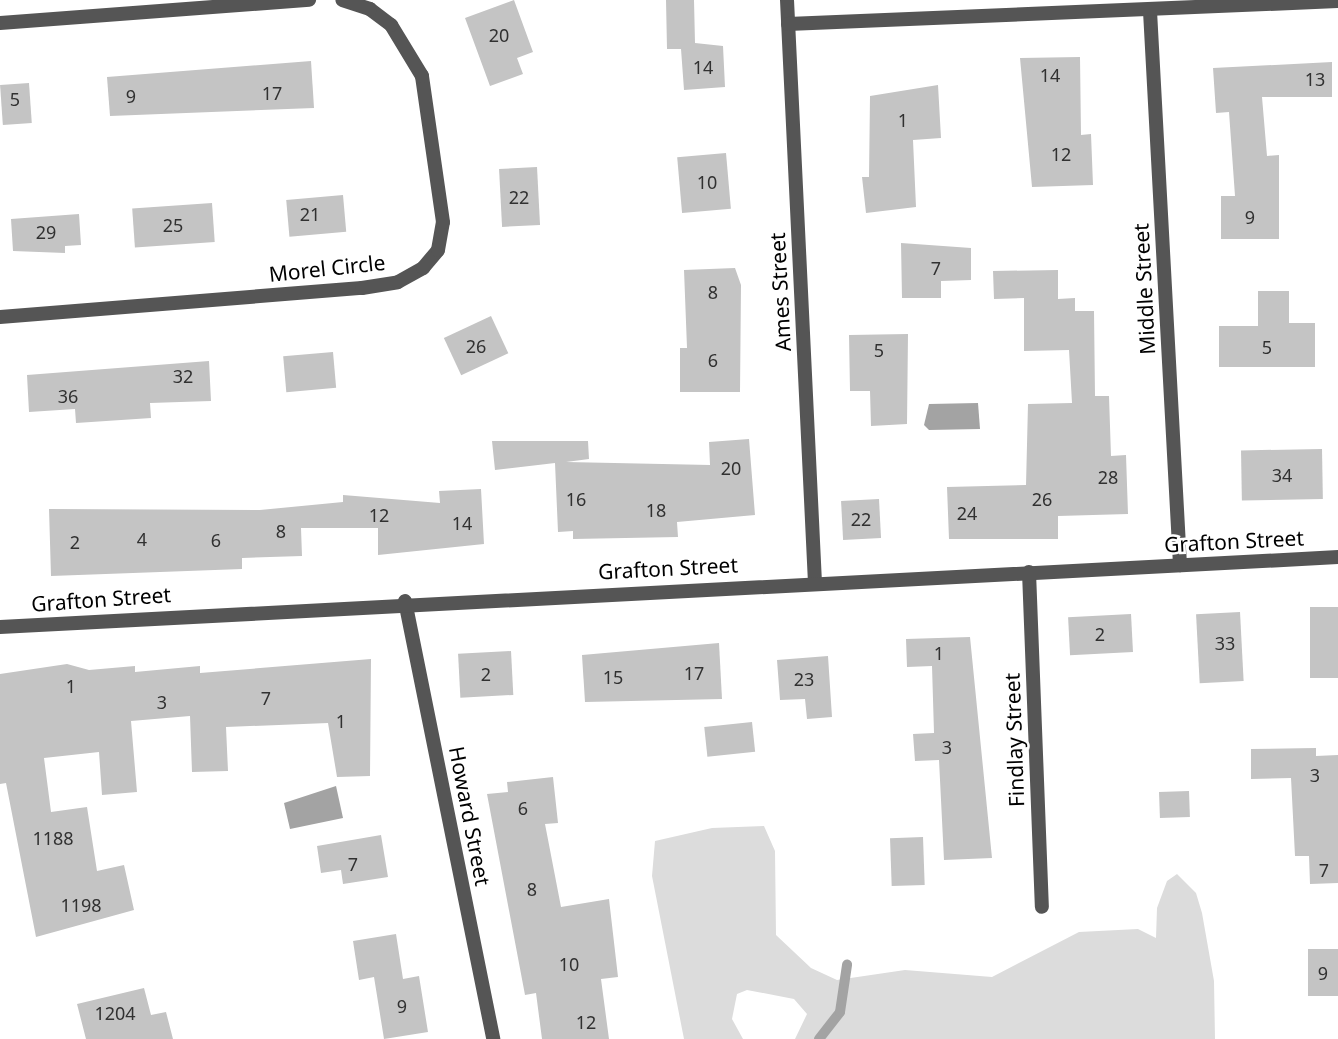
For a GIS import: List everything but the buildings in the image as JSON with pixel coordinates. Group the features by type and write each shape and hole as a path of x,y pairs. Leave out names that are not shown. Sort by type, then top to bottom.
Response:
{"street":[{"path":"0,23 309,0"},
{"name":"Morel Circle","path":"0,317 362,288 398,282 423,268 438,250 443,222 422,76 391,25 370,9 342,0"},
{"name":"Ames Street","path":"788,0 814,582"},
{"path":"788,24 1150,11 1338,1"},
{"name":"Middle Street","path":"1150,11 1180,565"},
{"name":"Grafton Street","path":"0,627 405,601 1338,557"},
{"name":"Findlay Street","path":"1029,572 1042,906"},
{"name":"Howard Street","path":"405,601 493,1039"}],"shaded area":[{"path":"978,403 980,429 929,430 924,425 929,404"},
{"path":"336,786 343,818 290,829 284,803"},
{"path":"764,826 775,851 776,935 811,968 837,980 905,970 992,977 1079,932 1138,929 1156,938 1157,908 1167,881 1177,874 1196,893 1202,913 1214,981 1215,1039 795,1039 807,1014 794,999 747,990 737,994 732,1019 743,1039 684,1039 652,876 655,841 712,828"}],"waterway":[{"path":"819,1039 840,1012 847,965"}]}
